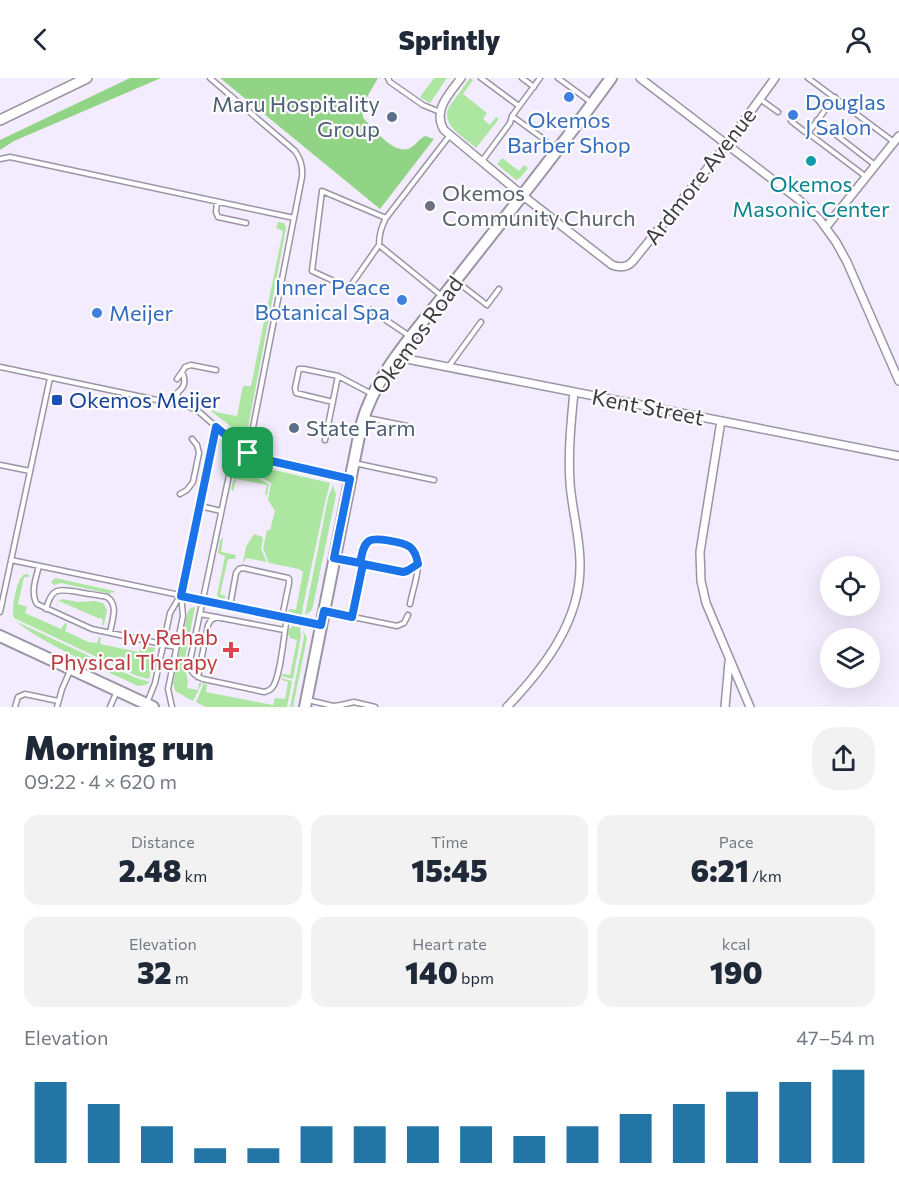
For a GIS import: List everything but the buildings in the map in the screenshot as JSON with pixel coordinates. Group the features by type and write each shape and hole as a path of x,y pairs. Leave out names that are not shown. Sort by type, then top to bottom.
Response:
{"main road":[{"name":"Okemos Road","path":"306,703 353,463 363,417 372,394 411,337 611,78"},
{"path":"0,636 150,706"}],"street":[{"path":"0,119 87,78"},
{"path":"461,78 443,103 439,117 442,126 522,195"},
{"path":"640,78 798,199 826,226 847,262 899,381"},
{"name":"Ardmore Avenue","path":"522,195 612,265 620,268 628,266 727,144 775,78"},
{"path":"826,226 897,139"},
{"name":"Kent Street","path":"397,357 899,456"},
{"path":"507,707 535,676 552,652 564,630 577,596 580,553 569,466 574,392"},
{"path":"721,421 700,552 700,572 706,603 750,707"},
{"path":"725,707 729,659"},
{"path":"725,707 731,695 738,694 745,697"}],"lane":[{"path":"210,78 298,154 303,173 248,453"},
{"path":"388,78 390,82 423,105 440,112"},
{"path":"481,78 519,106"},
{"path":"522,78 534,87"},
{"path":"482,161 540,78"},
{"path":"558,78 592,103"},
{"path":"808,78 897,139"},
{"path":"808,133 835,98"},
{"path":"760,99 778,112"},
{"path":"512,116 545,140"},
{"path":"817,120 876,165"},
{"path":"791,121 866,177"},
{"path":"387,218 322,191 312,271 349,288 379,245 381,230 387,218 451,135"},
{"path":"0,159 10,157 294,218"},
{"path":"217,202 218,217 246,223"},
{"path":"379,245 443,297"},
{"path":"456,281 487,305 499,289"},
{"path":"371,310 411,337"},
{"path":"449,367 481,322"},
{"path":"177,379 185,367 191,365 216,370"},
{"path":"0,367 190,407 198,411 248,453 270,461 350,479"},
{"path":"333,402 295,392 298,371 301,369 338,376 372,394"},
{"path":"178,392 183,389 185,378 182,372"},
{"path":"325,440 338,376"},
{"path":"0,612 50,378"},
{"path":"176,386 178,392 176,404"},
{"path":"363,417 407,426"},
{"path":"172,707 168,689 183,616 181,596 216,427"},
{"path":"180,494 192,485 197,463 199,451 192,439"},
{"path":"230,606 236,573 239,569 289,579 284,617 285,639 274,686 269,690 264,692 198,677 192,673 190,665 232,461 239,446"},
{"path":"353,463 434,480"},
{"path":"0,465 30,471"},
{"path":"200,506 221,511"},
{"path":"352,617 366,544 371,540 377,539 405,545 414,552 418,564 410,604"},
{"path":"334,558 403,572 418,564"},
{"path":"11,560 321,625"},
{"path":"39,566 33,598 36,604 92,629 176,647"},
{"path":"46,609 52,594 62,590 107,597 112,601 114,607 110,633"},
{"path":"150,706 170,613 181,596"},
{"path":"324,611 396,626 405,621 408,615"},
{"path":"200,614 284,630"},
{"path":"198,677 208,625 211,620 218,617"},
{"path":"57,707 71,669"},
{"path":"110,707 117,691"},
{"path":"15,707 17,699 23,695 58,701"},
{"path":"306,703 341,706 354,702 375,707"}],"green space":[{"path":"130,78 161,78 14,141 0,150 0,140"},
{"path":"220,78 378,78 364,103 364,119 385,140 398,148 410,148 425,136 434,139 380,209"},
{"path":"434,78 447,78 430,103 420,97"},
{"path":"470,78 473,80 463,94 487,113 483,119 490,125 496,117 499,119 476,148 450,125 447,113"},
{"path":"502,158 519,171 524,165 528,168 516,180 497,164"},
{"path":"278,222 284,223 286,228 247,433 239,437 228,424 212,412 213,404 215,404 215,412 237,416 243,386 251,386 266,312 259,310 260,304 268,304 283,231 276,228"},
{"path":"243,456 257,466 330,483 302,615 288,610 296,610 303,572 299,569 269,563 263,548 275,511 268,500 271,483 243,468 244,463 236,461 238,457"},
{"path":"243,470 269,484 267,495 265,495 267,485 236,479 233,492 231,488 235,476 241,477"},
{"path":"333,485 336,495 313,606 311,611 305,615 328,498"},
{"path":"254,534 263,537 261,549 267,562 246,558 243,563 246,547"},
{"path":"223,538 221,552 236,555 235,559 228,559 220,594 226,596 224,599 217,595 225,556 218,552 220,540"},
{"path":"28,574 28,577 24,577 18,604 27,607 25,613 61,629 66,623 65,631 88,642 97,643 99,637 101,638 100,644 139,652 141,646 155,648 149,679 137,676 14,618 16,589 23,575"},
{"path":"55,578 115,593 61,583 54,585 51,582"},
{"path":"62,599 103,603 107,610 104,625 102,625 103,619 59,601 56,607 58,601"},
{"path":"195,607 185,658 187,688 198,690 199,683 202,683 193,701 175,691 173,683 188,611"},
{"path":"15,621 136,678 150,682 138,686 59,648"},
{"path":"293,626 300,628 301,635 293,679 281,676 290,675 297,640 290,638 288,634 289,629"},
{"path":"303,630 307,638 293,707 290,707 304,637"},
{"path":"281,678 292,681 287,707 206,707 196,702 204,683 207,685 206,692 273,705 275,698 285,699 288,682"}],"place":[{"name":"Okemos Barber Shop","path":"569,97"},
{"name":"Douglas J Salon","path":"793,115"},
{"name":"Maru Hospitality Group","path":"392,117"},
{"name":"Okemos Masonic Center","path":"811,161"},
{"name":"Okemos Community Church","path":"430,206"},
{"name":"Inner Peace Botanical Spa","path":"402,300"},
{"name":"Meijer","path":"97,313"},
{"name":"Okemos Meijer","path":"57,400"},
{"name":"State Farm","path":"294,428"},
{"name":"Ivy Rehab Physical Therapy","path":"231,650"}],"route":[{"path":"216,427 248,453 258,458 350,479 334,558 360,563 366,544 377,539 409,547 414,552 418,564 403,572 363,564 352,617 324,611 321,625 181,596 216,427"}]}
